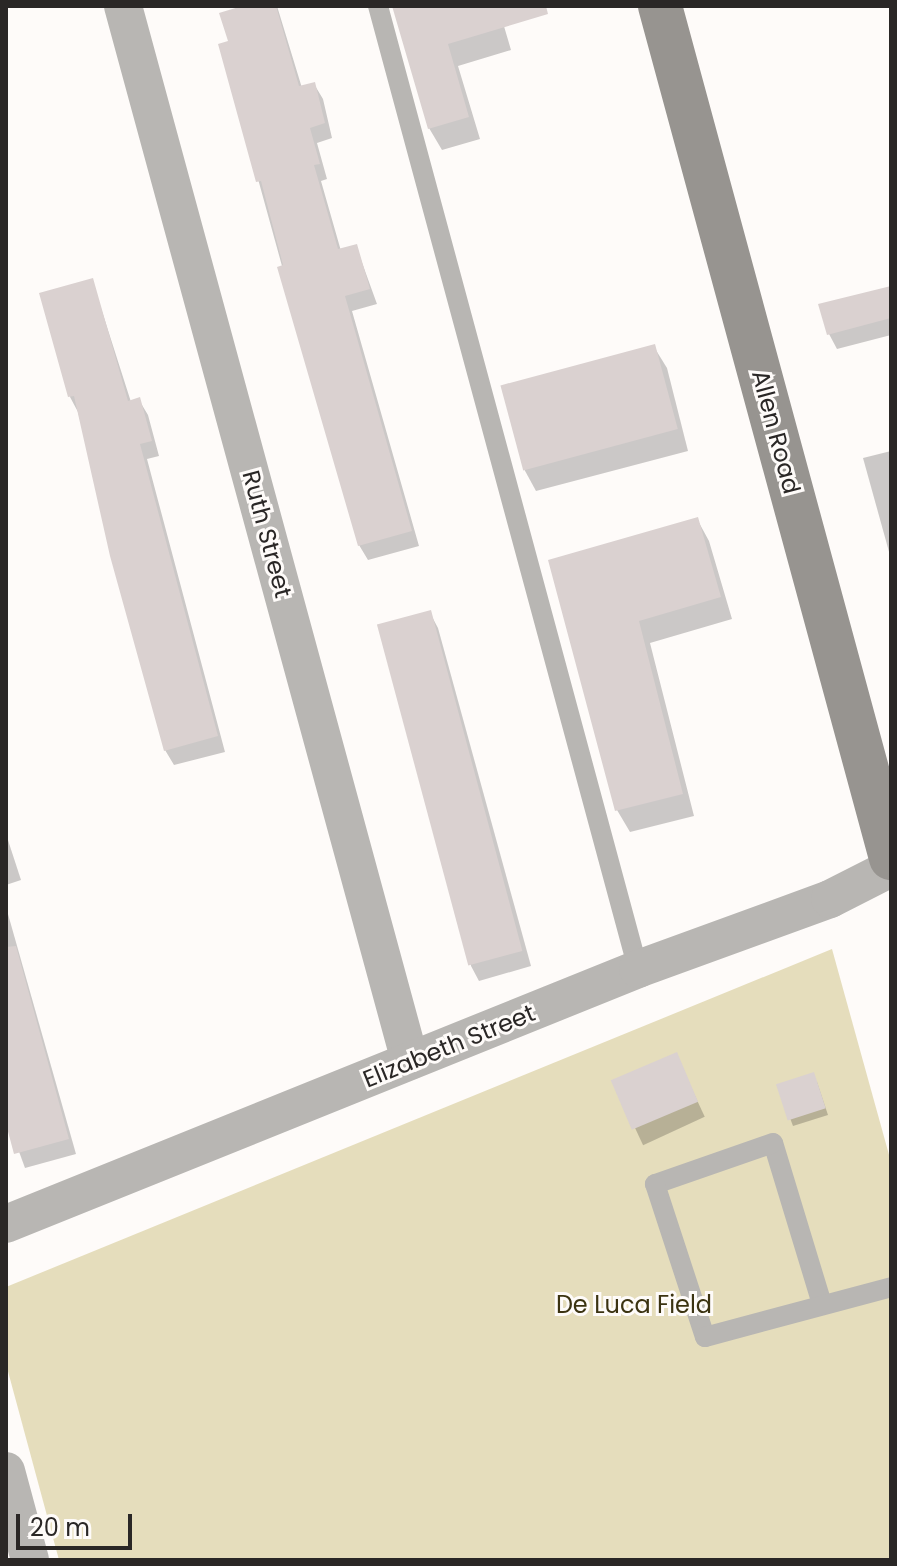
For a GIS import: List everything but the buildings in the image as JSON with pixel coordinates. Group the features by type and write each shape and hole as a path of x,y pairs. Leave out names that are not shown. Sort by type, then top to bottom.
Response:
{"main road":[{"name":"Allen Road","path":"660,6 891,858"}],"street":[{"name":"Ruth Street","path":"123,6 410,1061"},
{"name":"Elizabeth Street","path":"6,1224 638,969 830,899 891,868"},
{"path":"6,1471 30,1560"}],"lane":[{"path":"378,6 638,969"},
{"path":"822,1304 773,1143 655,1184 705,1337 891,1287"}],"green space":[{"name":"De Luca Field","path":"832,949 891,1162 891,1560 59,1560 6,1364 6,1287"}]}
